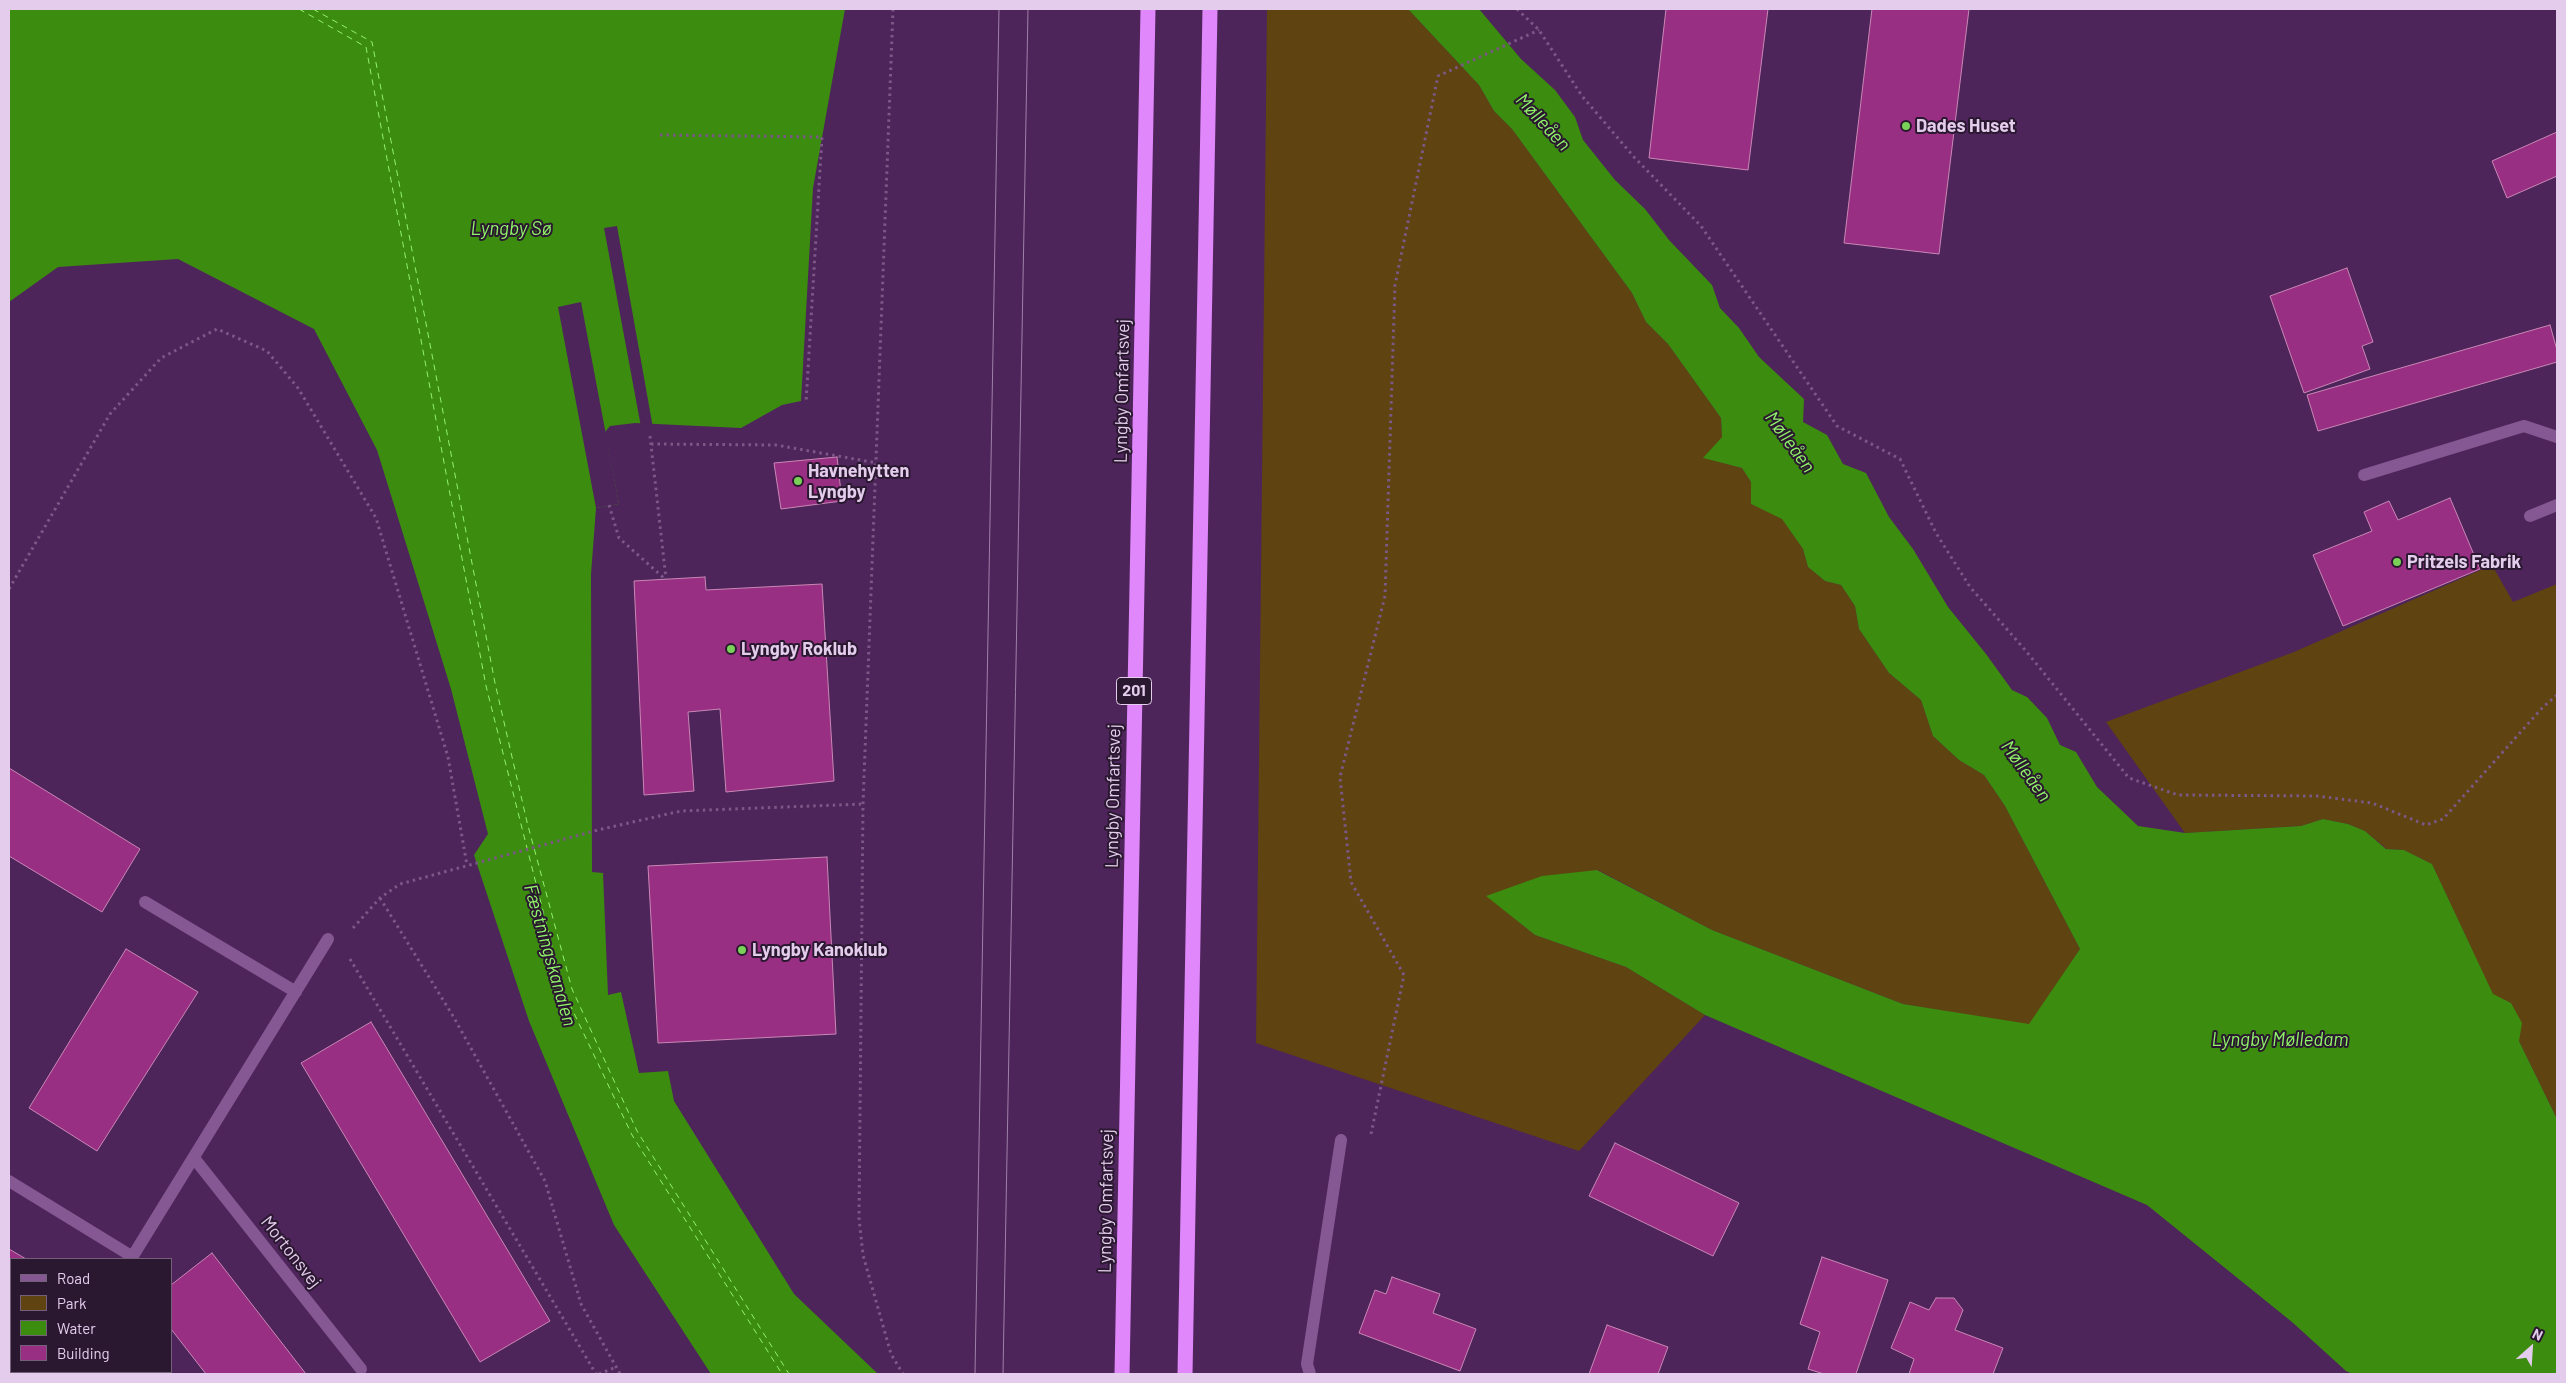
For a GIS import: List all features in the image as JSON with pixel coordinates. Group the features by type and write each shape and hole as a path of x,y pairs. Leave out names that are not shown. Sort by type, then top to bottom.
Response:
{"highway":[{"name":"Lyngby Omfartsvej","path":"1122,1374 1148,9"},
{"path":"1184,1374 1210,9"}],"street":[{"path":"2364,475 2524,426 2557,438"},
{"path":"2530,516 2557,505"},
{"path":"145,902 296,992"},
{"path":"9,1181 132,1258 328,939"},
{"path":"1310,1374 1307,1364 1342,1140"},
{"name":"Mortonsvej","path":"194,1158 361,1369"}],"path":[{"path":"892,9 877,463 863,804 859,1218 866,1264 891,1354 903,1374"},
{"path":"1517,9 1539,30 1582,96 1634,156 1701,226 1838,426 1900,459 1936,533 1970,586 2130,778 2178,796 2317,796 2372,803 2426,825 2443,819 2543,707 2557,695"},
{"path":"1370,1140 1404,975 1351,882 1340,777 1385,596 1395,285 1438,76 1539,30"},
{"path":"660,135 822,137 806,404"},
{"path":"9,590 110,414 161,358 217,329 267,351 298,388 376,518 448,756 467,865"},
{"path":"609,505 619,538 666,579 650,436"},
{"path":"651,444 776,444 877,463"},
{"path":"340,943 380,898 400,884 598,830 681,811 863,804"},
{"path":"380,898 454,1016 545,1181 581,1304 620,1374"},
{"path":"328,939 340,943 597,1374 616,1367"}],"green space":[{"path":"1267,9 1408,9 1479,85 1494,111 1512,129 1632,293 1646,322 1668,344 1721,418 1722,437 1704,458 1742,468 1751,482 1751,504 1782,518 1803,549 1808,567 1825,581 1841,585 1855,606 1859,629 1889,673 1921,700 1933,736 1959,760 1984,775 2005,806 2080,949 2030,1025 1903,1004 1712,930 1598,870 1487,896 1535,935 1626,967 1705,1015 1579,1151 1256,1043"},
{"path":"2492,565 2513,602 2557,584 2557,1119 2519,1041 2511,1003 2493,995 2432,864 2404,850 2387,849 2365,831 2348,824 2323,819 2301,826 2185,833 2106,722 2294,652"}],"water":[{"name":"Lyngby Sø","path":"9,9 845,9 813,188 801,401 782,405 741,428 635,423 610,426 605,432 619,504 596,508 591,574 592,872 603,873 608,995 621,992 639,1073 668,1071 674,1101 794,1294 878,1374 711,1374 614,1225 529,1021 474,855 488,834 451,689 377,450 314,329 178,259 58,267 9,302"},
{"name":"Lyngby Mølledam","path":"1408,9 1479,9 1521,59 1555,90 1575,117 1583,140 1615,180 1645,209 1669,240 1712,285 1720,308 1739,328 1759,357 1804,399 1803,422 1827,435 1843,464 1866,473 1889,517 1913,549 1948,607 2012,690 2027,697 2047,718 2060,745 2076,752 2097,787 2138,826 2185,833 2301,826 2323,819 2348,824 2365,831 2386,849 2404,850 2432,864 2493,994 2511,1003 2522,1023 2519,1041 2557,1119 2557,1374 2353,1374 2346,1371 2292,1322 2147,1205 1705,1015 1626,967 1535,935 1486,896 1542,876 1597,870 1712,930 1903,1004 2029,1024 2080,949 2005,806 1984,775 1959,760 1933,736 1921,700 1889,673 1859,629 1855,606 1841,585 1825,581 1808,567 1803,549 1782,519 1751,504 1751,482 1742,468 1703,458 1722,437 1721,418 1668,344 1646,322 1632,293 1512,129 1494,111 1479,85"}],"pier":[{"path":"617,226 653,428 641,427 604,228"},
{"path":"581,302 619,504 596,508 558,307"}],"building":[{"path":"1666,9 1768,9 1748,170 1649,158"},
{"name":"Dades Huset","path":"1872,9 1969,9 1939,254 1844,243"},
{"path":"2557,132 2557,176 2507,198 2492,161"},
{"path":"2347,268 2373,342 2362,346 2370,369 2304,393 2270,296"},
{"path":"2550,325 2557,350 2557,362 2318,431 2307,395"},
{"path":"837,457 842,501 781,509 774,463"},
{"name":"Pritzels Fabrik","path":"2450,498 2480,569 2343,626 2313,555 2372,531 2364,512 2389,501 2398,520"},
{"name":"Lyngby Roklub","path":"705,577 706,590 822,584 834,781 726,792 720,709 688,712 694,791 644,795 634,581"},
{"path":"9,768 140,849 102,912 9,856"},
{"name":"Lyngby Kanoklub","path":"827,857 836,1034 658,1043 648,866"},
{"path":"126,949 198,992 97,1151 29,1108"},
{"path":"371,1022 550,1321 480,1362 301,1063"},
{"path":"1615,1143 1739,1203 1713,1256 1589,1196"},
{"path":"9,1249 24,1258 10,1258 9,1321"},
{"path":"212,1253 306,1374 206,1374 172,1330 172,1284"},
{"path":"1822,1257 1888,1280 1856,1374 1824,1374 1808,1369 1820,1332 1800,1324"},
{"path":"1392,1277 1440,1294 1433,1313 1476,1329 1460,1371 1359,1333 1375,1290 1386,1294"},
{"path":"1936,1298 1954,1298 1963,1310 1955,1330 2003,1348 1993,1374 1909,1374 1914,1359 1891,1348 1910,1302 1929,1310"},
{"path":"1607,1325 1668,1347 1658,1374 1589,1374"}],"ferry route":[{"path":"299,9 366,47 486,686 563,990 632,1135 782,1374"},
{"path":"313,9 372,42 495,683 527,822 572,989 637,1131 789,1374"}],"tram line":[{"path":"975,1374 999,9"},
{"path":"1003,1374 1028,9"}],"place":[{"name":"Dades Huset","path":"1906,126"},
{"name":"Havnehytten Lyngby","path":"798,481"},
{"name":"Pritzels Fabrik","path":"2397,562"},
{"name":"Lyngby Roklub","path":"731,649"},
{"name":"Lyngby Kanoklub","path":"742,950"}],"water label":[{"name":"Mølleåen","path":"1543,122"},
{"name":"Mølleåen","path":"1790,442"},
{"name":"Mølleåen","path":"2026,771"},
{"name":"Fæstningskanalen","path":"550,955"}]}
